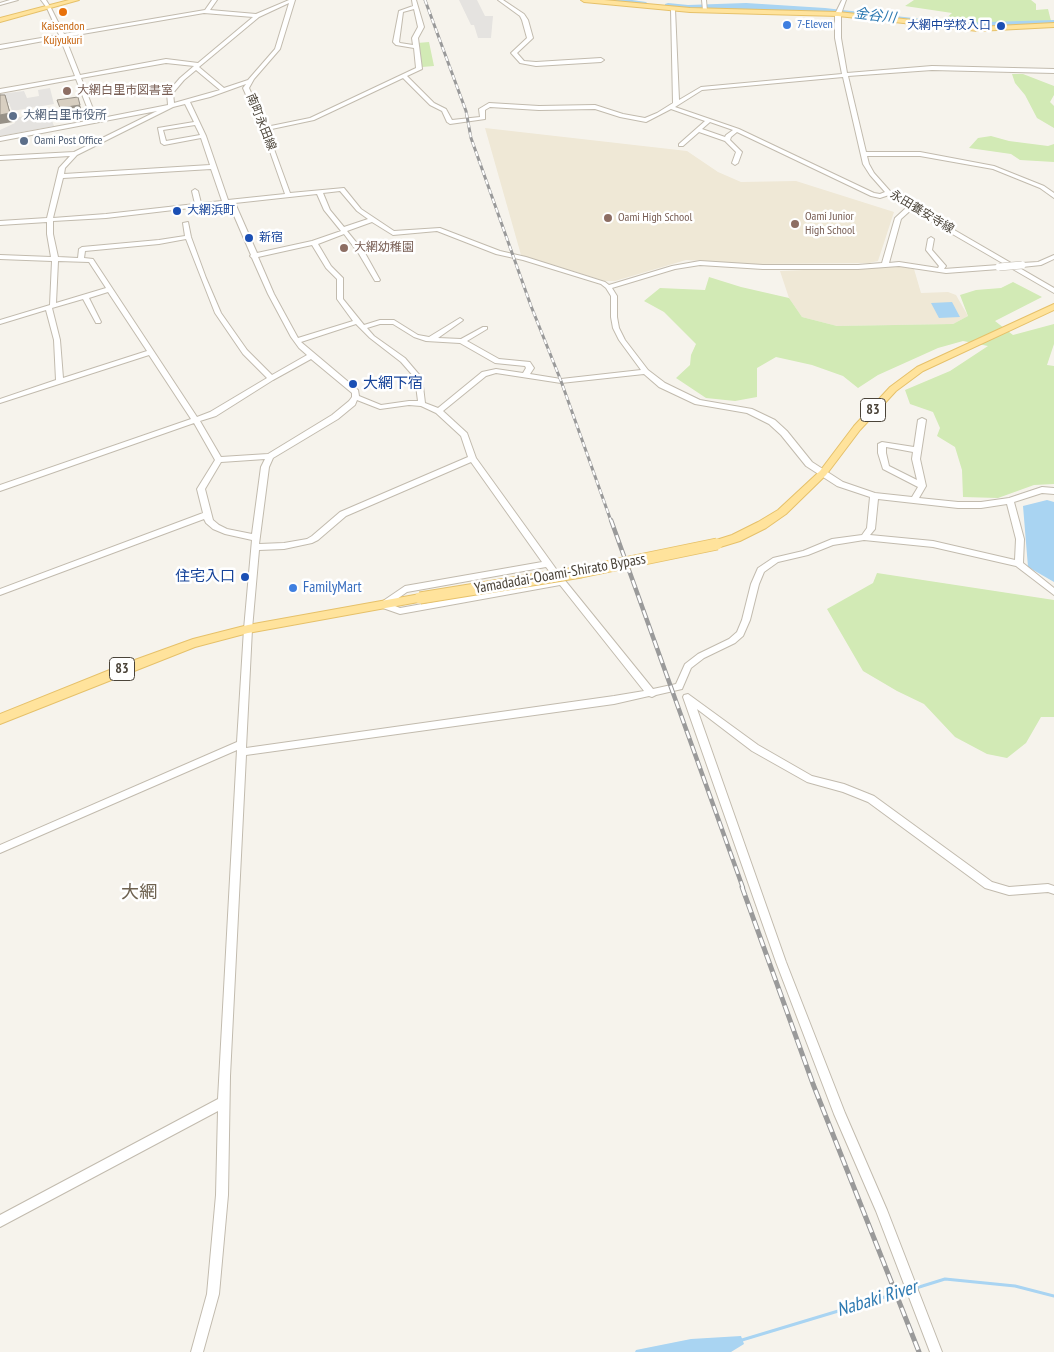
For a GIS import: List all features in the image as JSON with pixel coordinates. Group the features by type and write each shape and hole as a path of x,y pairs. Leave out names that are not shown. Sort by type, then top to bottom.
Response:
{"main road":[{"path":"0,20 76,0"},
{"path":"584,0 674,9 838,14 978,29 1054,25"},
{"name":"Yamadadai-Ooami-Shirato Bypass","path":"0,719 193,643 248,629 420,598 581,572 717,544 736,538 771,520 823,474 857,428 893,389 920,369 1054,307"}],"street":[{"path":"0,4 12,0"},
{"path":"43,0 50,8 62,36 94,121"},
{"path":"206,12 214,0"},
{"path":"171,106 170,93 182,79 257,16 293,0"},
{"name":"南町永田線","path":"288,195 264,129 246,88 249,81 277,49 293,0"},
{"path":"264,129 312,119 419,69 415,38 421,27 414,0"},
{"path":"500,0 522,15 525,20 530,38 514,53 522,62 536,64 601,60"},
{"path":"704,0 705,10"},
{"name":"永田養安寺線","path":"844,0 838,14 838,38 864,154 872,174 889,193 1054,291"},
{"path":"416,7 401,10 396,42 416,47"},
{"path":"673,105 674,9"},
{"path":"0,47 206,12 257,16"},
{"path":"0,91 77,76 166,62 199,66 223,90"},
{"path":"404,76 432,104 444,110 450,122 482,118 482,109 489,105 539,108 595,107 622,116 646,120 701,89 845,75 932,68 1054,72"},
{"path":"0,139 171,106 249,81"},
{"path":"187,102 228,203 271,294 297,341 311,356 355,392 356,397"},
{"path":"673,105 708,121 736,130 873,195 880,196 889,193"},
{"path":"60,381 57,340 51,307 54,259 50,219 62,168 76,154 171,106"},
{"path":"680,145 708,121"},
{"path":"197,123 160,129 164,142 202,136"},
{"path":"698,130 728,140 739,152 735,163"},
{"path":"728,140 728,136 736,130"},
{"path":"0,158 76,154"},
{"path":"864,154 920,154 994,168 1042,187 1054,196"},
{"path":"60,176 214,167"},
{"path":"0,223 106,216 342,189 359,210 393,233 438,229 498,253 524,258 596,281 608,287 614,296 616,328 622,340 646,372 662,385 698,402 749,411 772,422 784,433 809,464 840,484 874,496 958,505 981,505 1010,501 1042,490 1054,491"},
{"path":"196,191 199,206"},
{"path":"320,193 327,210 362,253 377,280"},
{"path":"884,265 898,218 911,207"},
{"path":"253,256 314,243 372,220"},
{"path":"186,223 188,237 218,313 245,352 271,378"},
{"path":"81,259 82,249 159,242 188,237"},
{"path":"931,239 929,250 942,266 939,270"},
{"path":"314,243 328,267 340,278 340,299 372,337 404,360 418,378 422,404"},
{"path":"0,257 91,260 196,421 219,460"},
{"path":"608,287 693,263 763,267 899,264 939,270 971,271 1039,264 1054,257"},
{"path":"0,322 110,289"},
{"path":"85,297 98,322"},
{"path":"431,339 460,320"},
{"path":"297,341 360,324 394,322 416,336 462,341 497,361 528,364 530,368 526,374"},
{"path":"462,341 485,328"},
{"path":"0,401 151,352"},
{"path":"0,488 196,421 236,401 271,378 311,356"},
{"path":"439,411 484,374 496,371 526,374 561,381 646,372"},
{"path":"356,397 380,407 409,403 422,404 439,411 464,435 472,458 548,564 652,694"},
{"path":"219,460 270,456 335,417 352,403 356,397"},
{"path":"914,500 922,486 916,459 922,420"},
{"path":"917,450 882,444 882,453 886,466 922,486"},
{"path":"197,1352 213,1294 222,1195 223,1102 248,629 255,547 265,466 270,456"},
{"path":"255,547 284,546 309,541 316,538 343,514 472,458"},
{"path":"219,460 201,489 208,521 216,527 256,538"},
{"path":"864,537 871,529 874,496"},
{"path":"1010,501 1020,539 1019,564"},
{"path":"0,592 206,515"},
{"path":"679,688 688,666 701,656 732,641 740,634 761,570 776,560 804,554 832,542 864,537 933,544 1019,564 1054,592"},
{"path":"384,605 405,589 548,564"},
{"path":"384,605 400,611 562,582"},
{"path":"0,849 242,748 652,694 679,688"},
{"path":"679,688 755,748 810,778 872,799 989,885 1008,891 1048,888 1054,890"},
{"path":"688,697 781,962 936,1352"},
{"path":"0,1221 223,1102"}],"shaded area":[{"path":"459,0 477,0 485,16 493,16 491,38 478,38 474,25 471,25"},
{"path":"50,88 54,104 12,111 9,103 0,104 0,94 24,91 27,98 39,96 38,90"},
{"path":"47,107 54,126 0,136 0,130 15,123 14,118 43,113 42,108"},
{"name":"Oami High School","path":"485,128 687,151 718,172 741,182 796,181 894,212 878,261 869,263 752,264 686,260 615,281 605,281 521,255"},
{"path":"899,266 914,269 921,293 948,292 956,295 968,316 953,324 837,326 802,317 789,298 780,271"}],"green space":[{"path":"914,0 1031,0 1036,4 1036,10 1048,9 1051,21 955,24 942,22 952,13 905,6"},
{"path":"429,42 434,66 422,67 417,43"},
{"path":"1012,74 1023,74 1054,86 1054,95 1050,102 1054,106 1054,128 1037,118 1025,95 1015,83"},
{"path":"991,136 1009,141 1048,146 1054,144 1054,162 1020,160 1011,154 969,148 978,138"},
{"path":"709,277 741,287 789,298 802,317 837,326 953,324 968,316 960,295 976,290 1001,288 1013,282 1042,297 995,321 1013,335 1054,324 1054,344 1047,365 1054,366 1054,484 1034,485 998,498 963,497 962,470 955,447 937,436 940,428 933,412 910,404 905,390 950,371 988,346 963,341 938,348 878,375 858,388 843,376 812,365 776,357 757,368 757,397 735,401 706,398 676,378 690,365 691,355 696,344 664,312 644,301 660,288 705,290"},
{"path":"877,573 1054,600 1054,717 1041,717 1026,743 1007,758 987,754 955,737 924,704 863,671 827,609 873,583"}],"water":[{"path":"952,302 960,317 939,318 931,303"},
{"path":"1047,500 1054,502 1054,582 1028,567 1023,506"},
{"path":"741,1336 744,1344 731,1352 635,1352 636,1350 691,1339"}],"building":[{"path":"0,95 5,95 10,113 0,115"},
{"path":"78,97 80,105 60,108 57,100"}],"waterway":[{"name":"金谷川","path":"607,0 643,4"},
{"name":"金谷川","path":"668,6 688,8 746,6 825,11 957,26 1054,23"},
{"name":"Nabaki River","path":"916,1288 945,1279 1015,1286 1054,1296"},
{"name":"Nabaki River","path":"742,1340 908,1290"}],"railway":[{"path":"425,0 466,111 471,138 611,521"},
{"path":"611,520 743,888"},
{"path":"742,887 813,1084 919,1352"}],"place":[{"name":"Kaisendon Kujyukuri","path":"63,12"},
{"name":"7-Eleven","path":"787,25"},
{"name":"大網中学校入口","path":"1001,26"},
{"name":"大網白里市図書室","path":"67,91"},
{"name":"大網白里市役所","path":"13,116"},
{"name":"Oami Post Office","path":"24,141"},
{"name":"大網浜町","path":"177,211"},
{"name":"Oami High School","path":"608,218"},
{"name":"Oami Junior High School","path":"795,224"},
{"name":"新宿","path":"249,238"},
{"name":"大網幼稚園","path":"344,248"},
{"name":"大網下宿","path":"353,384"},
{"name":"住宅入口","path":"245,577"},
{"name":"FamilyMart","path":"293,588"}],"district":[{"name":"大網","path":"139,893"}]}
